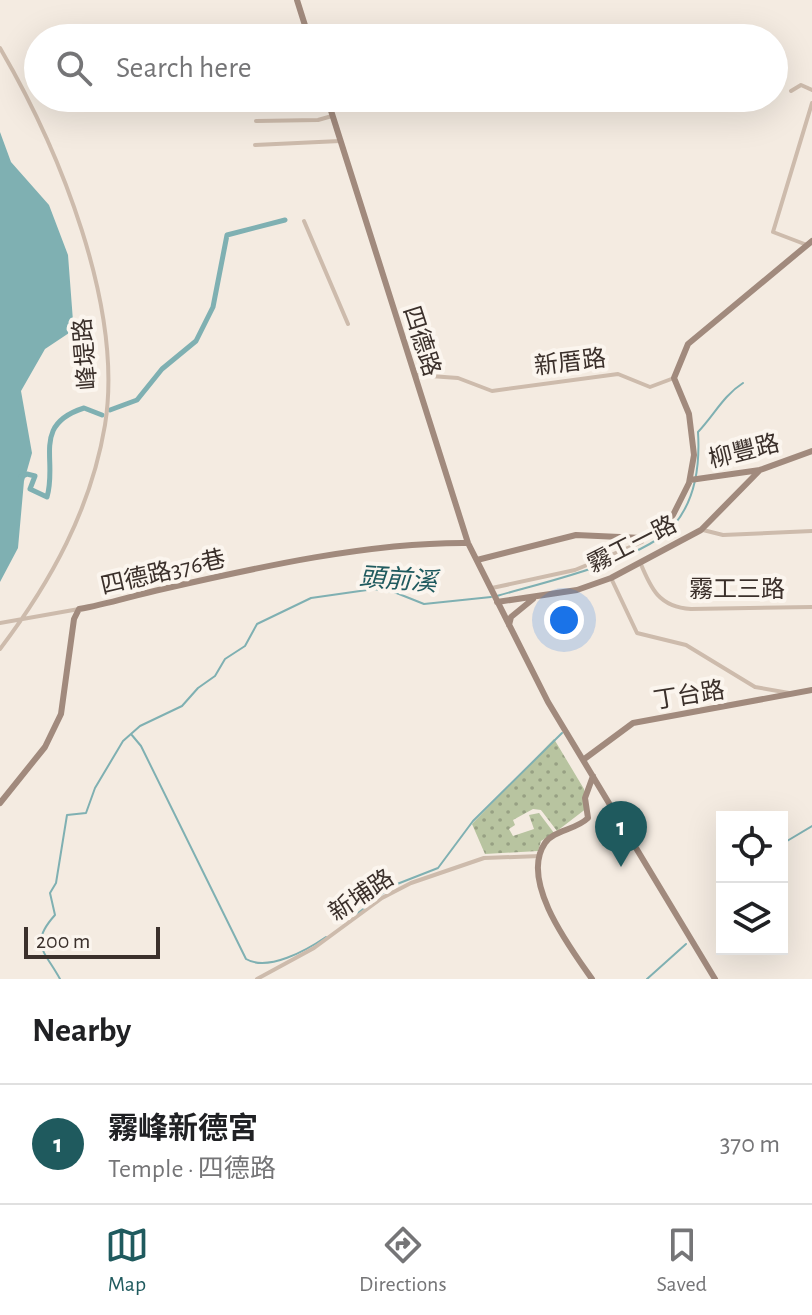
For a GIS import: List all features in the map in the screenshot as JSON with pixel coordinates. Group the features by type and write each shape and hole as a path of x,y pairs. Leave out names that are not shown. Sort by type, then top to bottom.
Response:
{"street":[{"path":"297,0 305,24"},
{"name":"峰堤路","path":"0,48 24,97"},
{"path":"791,91 801,85 812,90"},
{"path":"809,243 773,232 812,103"},
{"name":"峰堤路","path":"0,649 61,557 82,511 106,423 107,350 89,258 65,180 32,112"},
{"name":"四德路","path":"331,112 468,543 496,601"},
{"path":"256,121 318,120 332,116"},
{"path":"255,145 340,141"},
{"path":"304,221 348,324"},
{"path":"690,480 694,455 689,414 674,378 688,344 809,243"},
{"name":"新厝路","path":"414,374 458,378 492,391 618,374 650,387 674,378"},
{"name":"柳豐路","path":"642,538 673,515 690,480 760,470 812,451"},
{"name":"霧工一路","path":"496,601 577,590 611,578 701,530 760,470"},
{"path":"701,530 723,535 812,531"},
{"path":"477,560 576,535 642,538 642,542 575,570 492,590"},
{"name":"四德路376巷","path":"0,803 45,747 61,714 68,680 72,628 79,609 198,581 311,560 430,543 468,543"},
{"name":"霧工三路","path":"640,561 658,599 671,607 812,607"},
{"path":"611,578 637,633 686,645 755,687 791,693"},
{"path":"509,625 511,617 535,598"},
{"path":"496,601 548,702 715,979"},
{"path":"2,623 79,609"},
{"name":"丁台路","path":"583,760 633,723 812,690"},
{"path":"592,979 545,904 540,856 545,843 588,818 585,798 593,776"},
{"name":"新埔路","path":"257,979 314,948 382,898 411,883 484,858 540,856"}],"green space":[{"path":"554,739 584,789 587,808 557,831 541,810 533,809 513,820 515,825 509,829 513,836 534,829 529,815 539,813 554,833 541,841 538,851 485,854 472,824"}],"water":[{"path":"0,132 11,162 49,205 68,255 73,321 69,333 45,349 21,391 32,453 24,481 18,548 0,582"}],"waterway":[{"path":"110,410 137,400 162,369 196,341 213,307 227,235 285,220"},
{"name":"頭前溪","path":"497,596 591,569 660,538 674,525 692,493 697,469 698,432 725,399 743,383"},
{"path":"21,477 27,474 35,476 30,489 47,497 50,445 57,424 84,408 102,415"},
{"name":"頭前溪","path":"60,979 45,954 41,940 55,915 50,893 56,883 67,815 86,813 95,788 123,741 140,726 182,706 198,688 215,676 225,659 245,646 257,624 311,598 374,589 394,592 424,604 491,597"},
{"path":"357,914 392,886 438,868 473,821 562,733"},
{"path":"131,734 141,746 246,959 265,963 276,961 326,937"},
{"path":"788,840 812,826"},
{"path":"647,979 686,944"}],"place":[{"name":"霧峰新德宮","path":"621,867"}]}
